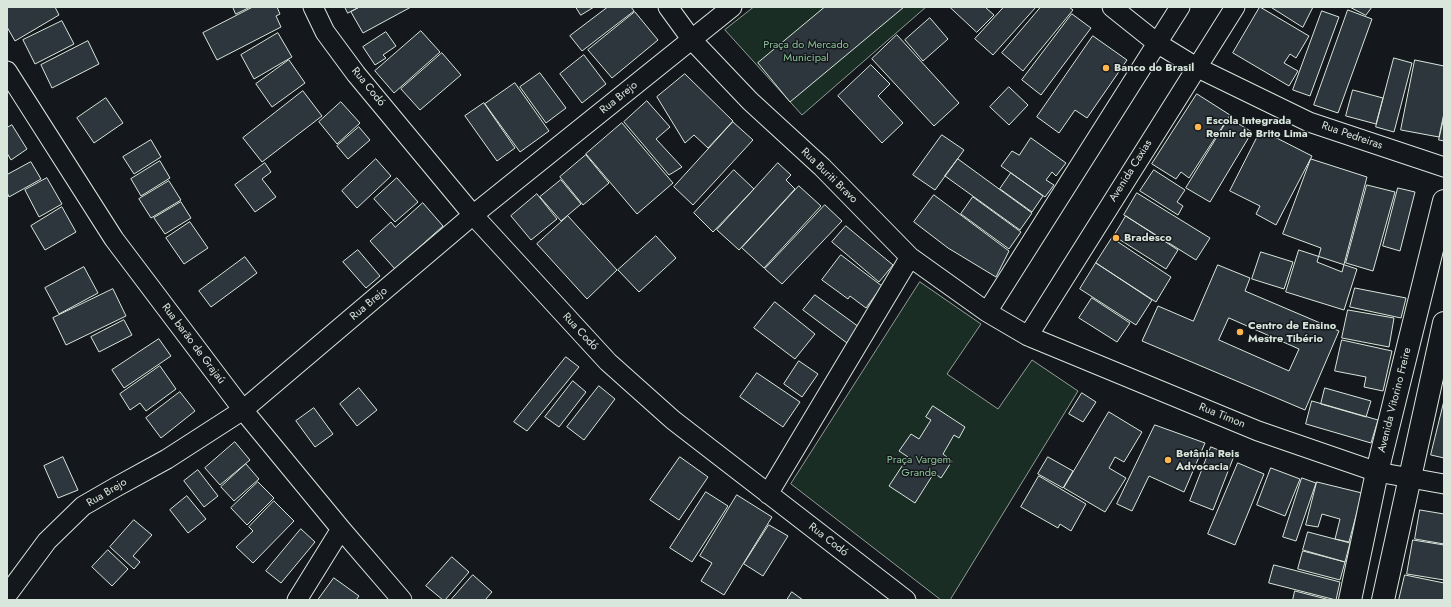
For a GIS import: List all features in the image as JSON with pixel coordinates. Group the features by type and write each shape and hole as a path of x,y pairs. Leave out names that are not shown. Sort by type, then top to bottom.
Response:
{"street":[{"name":"Rua Codó","path":"313,7 325,32 352,68 473,215 608,362 673,420 906,600"},
{"name":"Rua Buriti Bravo","path":"668,7 692,40 750,101 822,167 910,257 987,312 1008,324"},
{"name":"Rua Brejo","path":"7,595 47,541 84,506 167,459 243,410 473,215 732,7"},
{"name":"Rua Pedreiras","path":"1112,7 1157,43 1196,67 1310,122 1444,167"},
{"path":"987,312 1180,7"},
{"name":"Avenida Caxias","path":"1028,336 1235,7"},
{"name":"Rua barão de Grajaú","path":"7,71 114,239 243,410 402,600"},
{"name":"Avenida Vitorino Freire","path":"1350,600 1377,472 1444,201"},
{"path":"768,494 910,257"},
{"path":"1382,600 1444,323"},
{"name":"Rua Timon","path":"1008,324 1028,336 1258,431 1377,472 1444,484"},
{"path":"297,600 341,528"}],"green space":[{"name":"Praça do Mercado Municipal","path":"754,7 926,7 802,115 725,30"},
{"name":"Praça Vargem Grande","path":"920,282 981,324 947,374 998,409 1032,360 1078,391 950,600 941,600 791,484"}],"building":[{"path":"7,7 55,7 59,15 15,41 7,27"},
{"path":"233,7 250,7 236,14"},
{"path":"253,7 277,7 280,14 276,16 281,27 217,60 203,33"},
{"path":"345,7 359,7 348,13"},
{"path":"360,7 411,7 363,33 351,12"},
{"path":"576,7 594,7 581,15"},
{"path":"608,7 631,7 634,11 582,51 570,36"},
{"path":"825,7 904,7 790,102 758,63"},
{"path":"950,7 985,7 994,15 977,32"},
{"path":"1004,7 1036,7 993,55 975,39"},
{"path":"1041,7 1069,7 1073,10 1023,71 1002,53"},
{"path":"1260,7 1309,36 1296,58 1290,54 1284,63 1298,71 1289,86 1233,53"},
{"path":"1271,7 1313,7 1303,27"},
{"path":"1350,7 1372,7 1366,15"},
{"path":"1348,10 1372,19 1338,113 1314,105"},
{"path":"1322,11 1339,17 1310,96 1293,90"},
{"path":"635,12 658,40 612,78 588,50"},
{"path":"1072,14 1091,28 1041,95 1022,80"},
{"path":"930,18 948,39 923,61 905,40"},
{"path":"62,21 74,44 35,64 23,40"},
{"path":"421,31 440,52 394,93 375,71"},
{"path":"386,32 396,46 383,55 386,58 375,65 363,47"},
{"path":"278,33 292,57 254,79 241,55"},
{"path":"897,35 959,103 934,126 872,59"},
{"path":"1093,36 1127,60 1087,118 1075,110 1059,133 1037,117"},
{"path":"88,41 99,64 52,88 41,65"},
{"path":"442,53 461,75 420,110 401,89"},
{"path":"584,55 606,84 582,103 560,74"},
{"path":"1394,58 1412,63 1394,132 1376,127"},
{"path":"289,60 305,83 272,107 256,84"},
{"path":"1415,60 1444,66 1444,113 1439,137 1401,130"},
{"path":"871,65 890,84 878,96 903,123 882,143 838,96"},
{"path":"540,73 566,108 546,123 520,87"},
{"path":"685,74 733,121 708,148 694,135 685,143 657,97"},
{"path":"515,83 549,131 520,152 485,104"},
{"path":"1009,87 1028,105 1009,125 990,107"},
{"path":"1353,90 1383,98 1376,124 1346,116"},
{"path":"303,91 322,116 262,162 243,138"},
{"path":"1197,94 1230,115 1189,178 1181,172 1176,179 1152,164"},
{"path":"106,98 123,123 94,143 77,118"},
{"path":"647,101 670,127 656,139 682,167 669,175 624,122"},
{"path":"341,102 360,123 337,144 319,122"},
{"path":"484,103 515,148 497,161 465,116"},
{"path":"1444,117 1444,141 1439,140"},
{"path":"1229,118 1252,132 1210,202 1186,188"},
{"path":"733,122 753,140 693,205 674,187"},
{"path":"622,123 673,183 637,214 586,154"},
{"path":"12,125 27,149 11,160 7,153 7,128"},
{"path":"359,127 370,140 348,159 337,146"},
{"path":"1261,130 1312,156 1276,225 1256,214 1260,206 1230,191"},
{"path":"942,135 964,150 935,190 913,175"},
{"path":"1031,138 1066,163 1056,176 1052,172 1046,180 1054,185 1045,197 1001,166 1012,151 1019,155"},
{"path":"151,140 161,157 134,174 123,157"},
{"path":"586,155 609,183 583,205 560,177"},
{"path":"376,159 391,176 357,208 342,191"},
{"path":"958,159 1032,213 1020,230 945,176"},
{"path":"1311,159 1367,177 1342,272 1317,262 1321,248 1283,234"},
{"path":"160,161 170,178 141,196 131,179"},
{"path":"31,162 41,179 9,197 7,192 7,175"},
{"path":"265,163 271,172 262,179 276,197 255,212 235,185"},
{"path":"778,163 791,175 786,180 795,189 739,250 717,230"},
{"path":"734,170 754,189 713,232 694,213"},
{"path":"1154,170 1185,190 1177,202 1183,206 1178,215 1140,191"},
{"path":"1011,173 1043,196 1032,212 1000,189"},
{"path":"47,178 62,204 39,217 25,190"},
{"path":"397,178 418,202 395,222 374,199"},
{"path":"561,180 581,204 561,221 540,197"},
{"path":"169,181 181,200 151,218 139,199"},
{"path":"1367,185 1395,192 1373,271 1346,263"},
{"path":"799,186 821,206 764,268 742,248"},
{"path":"1398,188 1415,192 1400,251 1383,246"},
{"path":"1137,193 1210,238 1196,260 1124,215"},
{"path":"537,194 557,219 531,240 511,216"},
{"path":"934,195 1009,251 996,277 948,248 914,222"},
{"path":"973,197 1021,232 1009,249 961,214"},
{"path":"181,202 191,218 165,234 154,218"},
{"path":"423,203 443,226 395,269 370,241 391,222 395,227"},
{"path":"825,205 842,221 782,284 765,269"},
{"path":"62,207 76,232 45,250 31,226"},
{"path":"568,216 617,270 587,299 537,244"},
{"path":"1126,216 1178,250 1166,269 1114,236"},
{"path":"190,222 208,248 184,264 166,238"},
{"path":"846,226 893,265 879,282 832,242"},
{"path":"656,236 676,258 639,292 618,270"},
{"path":"1112,238 1171,277 1156,302 1096,263"},
{"path":"358,250 380,276 366,288 343,262"},
{"path":"1299,250 1357,269 1344,310 1286,292"},
{"path":"1261,252 1293,262 1284,289 1252,279"},
{"path":"841,255 882,286 866,308 850,296 848,299 822,280"},
{"path":"245,257 257,273 211,307 199,291"},
{"path":"1096,263 1152,300 1136,325 1080,289"},
{"name":"Centro de Ensino Mestre Tibério","path":"1218,265 1250,278 1245,291 1339,331 1305,410 1142,341 1158,306 1193,321","holes":["1229,318 1299,349 1289,371 1219,340"]},
{"path":"84,267 98,293 59,314 45,288"},
{"path":"1355,288 1406,298 1401,318 1350,307"},
{"path":"113,289 126,316 66,345 53,318"},
{"path":"815,295 859,327 847,343 803,310"},
{"path":"1092,298 1130,323 1117,342 1079,318"},
{"path":"775,302 815,334 795,359 754,328"},
{"path":"1348,310 1394,318 1389,347 1342,338"},
{"path":"124,320 132,335 99,352 91,337"},
{"path":"159,339 171,356 124,388 112,370"},
{"path":"1342,340 1392,351 1383,391 1364,387 1366,377 1335,371"},
{"path":"566,357 579,367 527,431 514,422"},
{"path":"799,361 818,374 802,397 784,384"},
{"path":"160,366 176,389 146,411 140,403 130,410 120,394"},
{"path":"757,373 800,402 783,427 740,397"},
{"path":"573,381 586,392 559,427 545,417"},
{"path":"599,386 615,399 584,440 567,427"},
{"path":"359,388 377,410 357,426 340,404"},
{"path":"1325,388 1371,401 1366,417 1321,404"},
{"path":"180,392 195,411 161,438 146,418"},
{"path":"1082,393 1096,402 1083,422 1069,414"},
{"path":"1312,401 1378,420 1371,443 1306,424"},
{"path":"1444,401 1444,458 1431,455"},
{"path":"933,406 965,427 959,438 954,435 943,454 952,461 941,478 934,473 915,503 889,486 908,457 899,451 911,434 919,439 931,420 926,417"},
{"path":"314,408 333,434 315,447 296,421"},
{"path":"1109,412 1142,432 1124,462 1115,457 1109,468 1126,478 1105,512 1064,488"},
{"name":"Betânia Reis Advocacia","path":"1155,425 1205,443 1184,492 1149,476 1132,511 1117,504"},
{"path":"235,442 250,460 220,485 205,468"},
{"path":"1211,447 1234,456 1213,510 1190,501"},
{"path":"63,457 78,490 58,498 44,466"},
{"path":"680,457 708,477 679,520 650,500"},
{"path":"1048,457 1073,471 1063,488 1038,474"},
{"path":"1238,463 1264,474 1235,545 1208,534"},
{"path":"246,464 259,479 234,501 221,487"},
{"path":"1271,468 1300,479 1285,516 1257,505"},
{"path":"198,470 218,496 204,507 184,481"},
{"path":"1039,476 1086,504 1071,531 1060,524 1058,528 1021,507"},
{"path":"1302,478 1316,483 1296,541 1283,537"},
{"path":"258,482 274,498 247,525 231,508"},
{"path":"1317,482 1362,493 1349,542 1335,539 1340,519 1322,514 1318,527 1306,525"},
{"path":"706,492 728,506 692,562 670,548"},
{"path":"737,495 772,517 724,595 701,581 712,563 700,556"},
{"path":"187,496 206,519 188,533 170,510"},
{"path":"274,501 294,521 253,563 236,547 253,531 249,527"},
{"path":"1420,510 1444,514 1444,544 1415,539"},
{"path":"134,520 152,535 133,556 140,562 134,569 110,547"},
{"path":"769,525 788,536 763,576 744,564"},
{"path":"301,529 315,542 281,583 266,571"},
{"path":"1308,532 1350,543 1345,562 1303,550"},
{"path":"1413,540 1444,545 1444,580 1407,574"},
{"path":"108,550 128,569 112,586 92,567"},
{"path":"1303,551 1345,562 1340,580 1298,569"},
{"path":"452,557 469,572 445,600 443,600 426,586"},
{"path":"1274,565 1340,582 1336,600 1269,583"},
{"path":"473,575 492,592 485,600 451,600"},
{"path":"1405,575 1444,583 1444,600 1399,600"},
{"path":"334,578 359,596 356,600 318,600"},
{"path":"1295,591 1330,600 1293,600"},
{"path":"792,592 803,600 787,600"}],"place":[{"name":"Banco do Brasil","path":"1106,68"},
{"name":"Escola Integrada Remir de Brito Lima","path":"1198,127"},
{"name":"Bradesco","path":"1116,238"},
{"name":"Centro de Ensino Mestre Tibério","path":"1240,332"},
{"name":"Betânia Reis Advocacia","path":"1168,460"}]}
